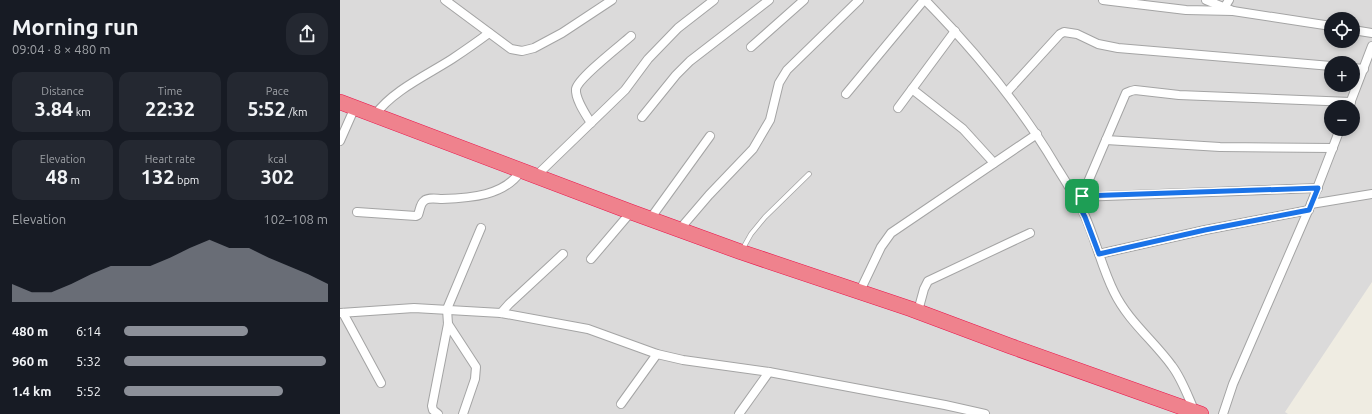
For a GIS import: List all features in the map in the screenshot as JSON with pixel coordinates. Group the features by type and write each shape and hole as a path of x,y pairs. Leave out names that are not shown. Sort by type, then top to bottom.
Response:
{"highway":[{"path":"340,102 679,230 918,311 1010,346 1198,413"}],"street":[{"path":"445,0 511,49 522,51 534,48 562,33 612,0"},
{"path":"536,176 625,90 648,59 678,28 714,0"},
{"path":"642,116 676,75 690,61 769,0"},
{"path":"751,47 804,0"},
{"path":"679,230 709,195 753,149 770,120 779,83 787,70 859,0"},
{"path":"846,94 924,0 955,31 1007,92 1079,197 1085,217 1114,293 1129,316 1172,366 1198,413"},
{"path":"1103,0 1186,10 1233,12 1324,25"},
{"path":"1206,0 1233,12"},
{"path":"1224,8 1229,0"},
{"path":"898,108 955,31"},
{"path":"1360,31 1372,33"},
{"path":"1007,92 1060,34 1064,32 1077,34 1098,44 1118,48 1324,65"},
{"path":"376,115 384,104 401,91 489,33"},
{"path":"591,123 578,100 576,88 583,78 631,36"},
{"path":"1352,100 1372,46"},
{"path":"1360,69 1364,69"},
{"path":"912,89 964,129 994,162"},
{"path":"1079,197 1126,93 1130,91 1135,90 1179,95 1324,103"},
{"path":"340,141 355,107"},
{"path":"860,291 881,247 892,232 1037,134"},
{"path":"650,219 710,136"},
{"path":"1223,414 1233,384 1318,188 1337,136"},
{"path":"1106,140 1220,147 1333,148"},
{"path":"357,212 416,216 418,215 422,202 426,199 460,198 487,194 509,184 521,171"},
{"path":"1079,197 1318,188"},
{"path":"1099,254 1372,194"},
{"path":"591,259 631,212"},
{"path":"438,414 433,410 432,406 448,324 447,309 480,228"},
{"path":"918,311 924,289 928,281 1030,233"},
{"path":"501,313 563,254"},
{"path":"381,383 341,313 414,308 501,313 588,330 657,354 682,360 769,372 985,414"},
{"path":"448,324 476,367 475,379 464,414"},
{"path":"621,404 657,354"},
{"path":"739,414 769,372"}],"lane":[{"path":"741,252 751,234 764,217 809,174"}],"shaded area":[{"path":"340,0 1372,0 1372,282 1285,412 1288,414 340,414"}],"route":[{"path":"1318,188 1309,210 1205,230 1099,254 1085,217 1075,198 1082,196 1318,188"}]}
